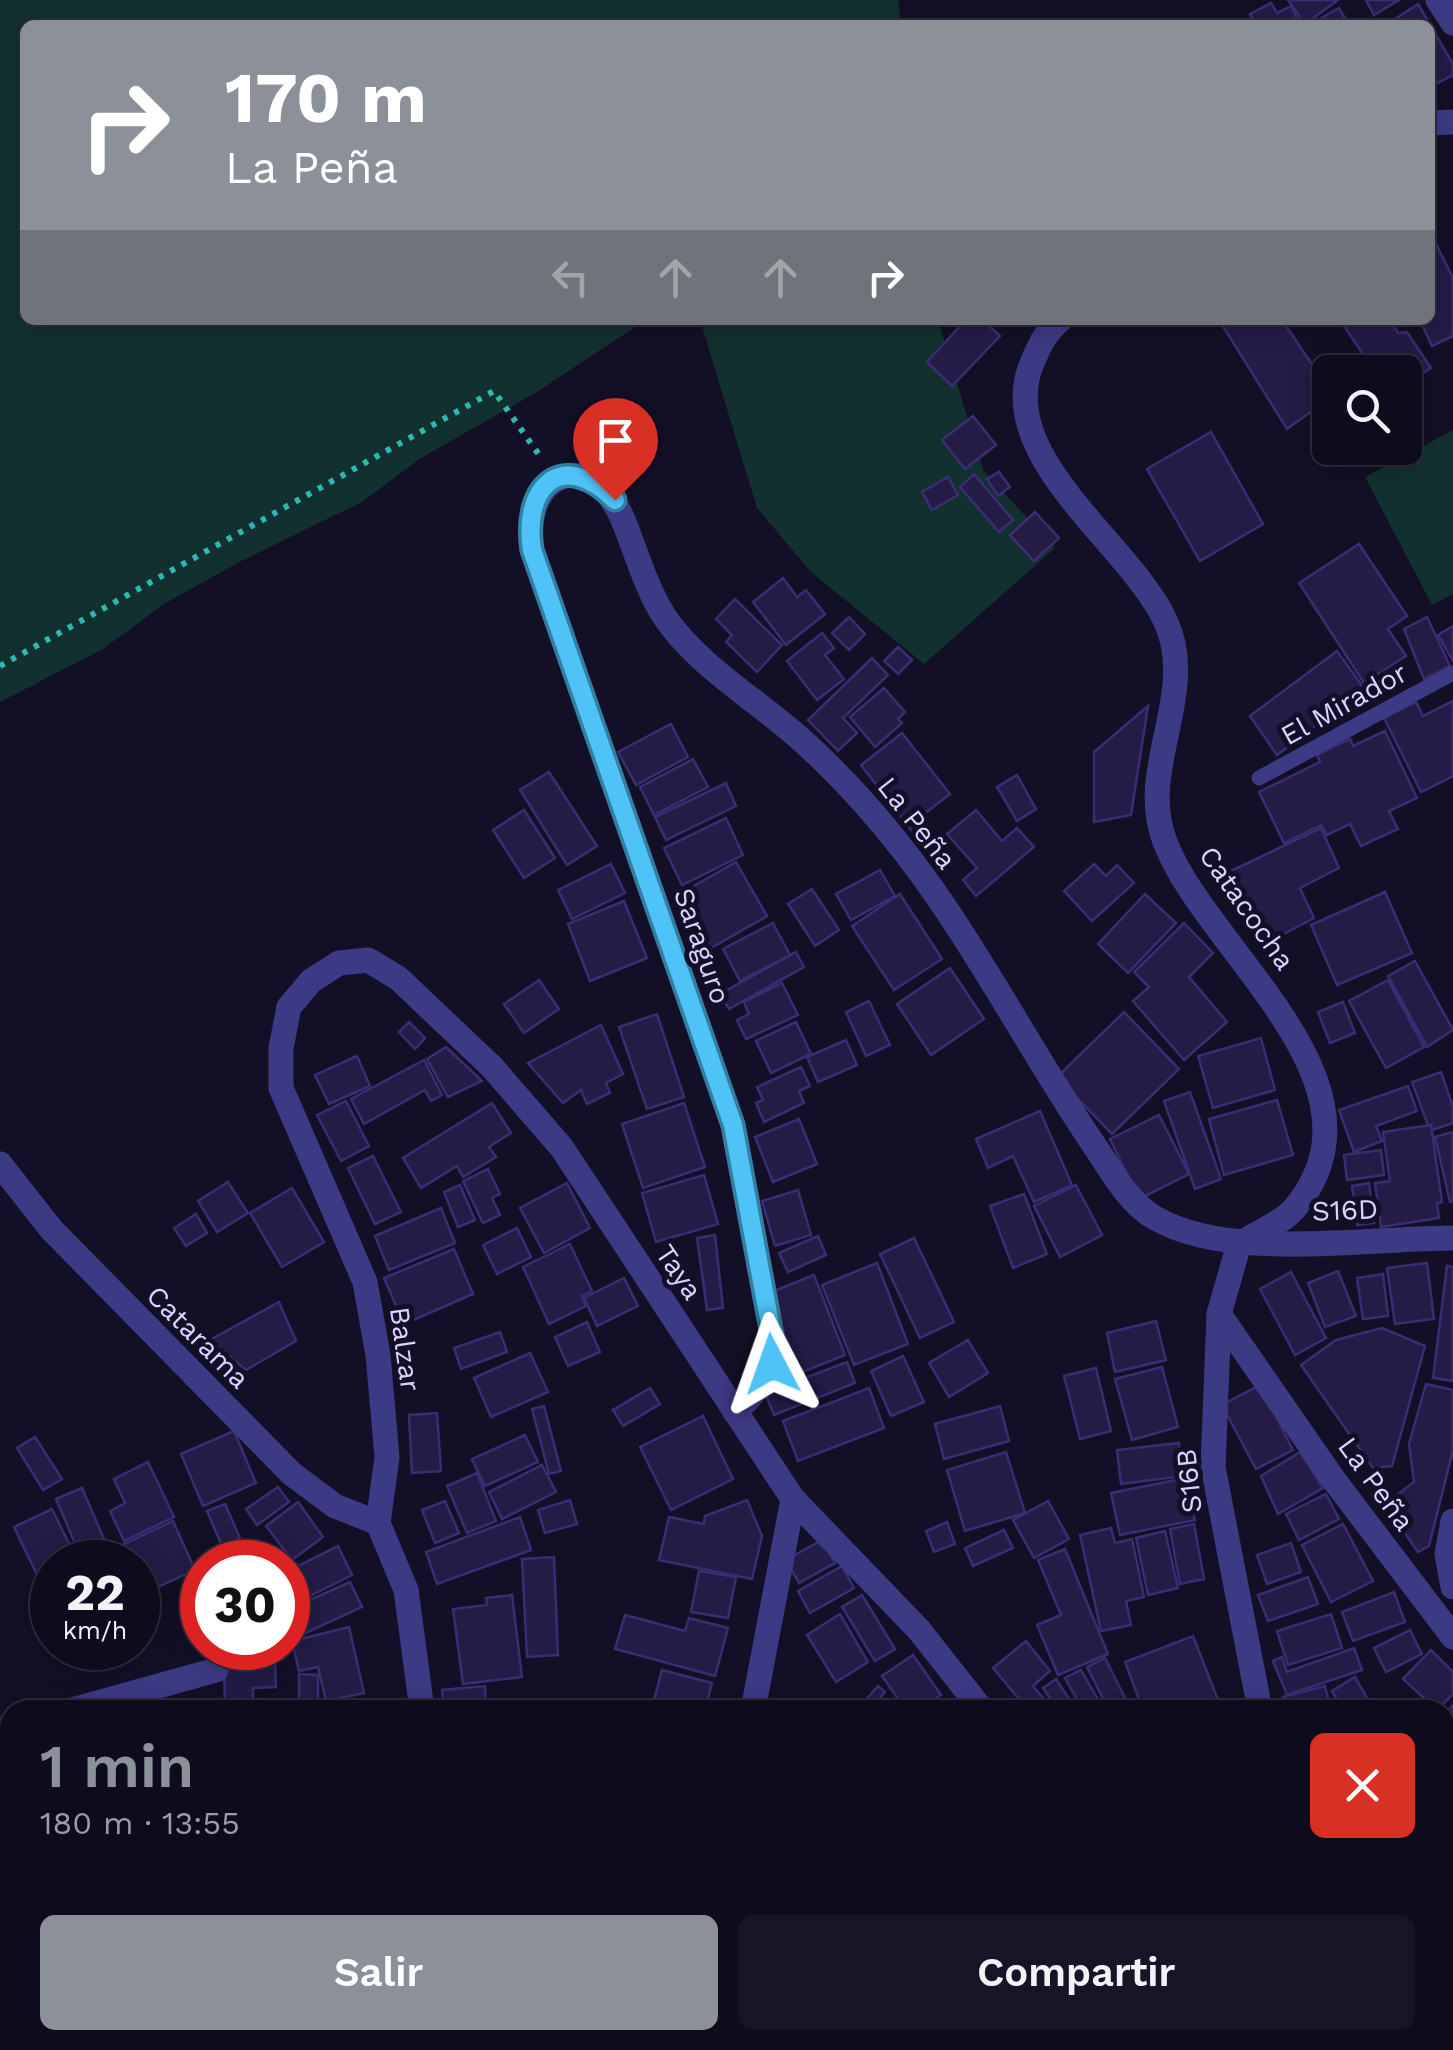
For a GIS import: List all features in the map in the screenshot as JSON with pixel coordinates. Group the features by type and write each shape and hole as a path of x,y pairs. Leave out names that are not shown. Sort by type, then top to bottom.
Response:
{"street":[{"path":"1438,0 1453,23"},
{"name":"Catacocha","path":"1054,325 1044,333 1022,386 1032,443 1166,620 1175,667 1171,720 1154,789 1163,838 1194,890 1276,1001 1315,1084 1325,1126 1324,1152 1315,1176 1292,1212 1238,1244"},
{"name":"La Peña","path":"556,478 575,473 596,481 615,500 664,616 692,651 804,742 854,791 935,893 1037,1062 1127,1192 1155,1218 1238,1244"},
{"name":"Saraguro","path":"556,478 536,498 528,522 532,550 733,1125 772,1350 772,1364 758,1391 735,1412"},
{"name":"Taya","path":"290,1006 311,981 339,962 368,960 398,978 492,1067 562,1148 793,1499 919,1630 974,1700"},
{"name":"Balzar","path":"290,1006 281,1048 281,1088 365,1282 378,1355 387,1457 378,1523"},
{"name":"Catarama","path":"0,1164 52,1229 292,1474 335,1506 378,1523"},
{"name":"S16D","path":"1238,1244 1453,1238"},
{"name":"S16B","path":"1238,1244 1220,1314 1213,1467 1258,1700"},
{"name":"La Peña","path":"1220,1314 1334,1480 1453,1637"},
{"path":"755,1700 793,1499"},
{"path":"1453,1521 1447,1554 1453,1588"},
{"path":"378,1523 406,1590 421,1700"},
{"path":"108,1700 216,1670"}],"lane":[{"name":"El Mirador","path":"1259,778 1453,672"}],"path":[{"path":"0,666 494,391 556,478"}],"green space":[{"path":"0,0 898,0 900,20 20,20 20,325 638,325 535,393 421,458 362,502 243,560 164,604 103,649 0,702"},
{"path":"702,325 940,325 983,470 1055,548 924,664 811,572 757,508"},
{"path":"1453,430 1453,594 1432,605 1365,477 1387,465 1422,465 1422,447"}],"building":[{"path":"1288,0 1338,0 1310,20 1302,20"},
{"path":"1366,0 1399,0 1374,15"},
{"path":"1271,3 1277,13 1291,6 1298,20 1253,20 1250,14"},
{"path":"1418,4 1427,20 1394,20"},
{"path":"1339,8 1346,20 1318,20"},
{"path":"1435,33 1453,64 1453,75 1435,84"},
{"path":"1435,242 1453,278 1453,336 1432,346 1422,325 1435,325"},
{"path":"961,325 988,325 1000,336 952,386 927,362"},
{"path":"1222,325 1285,325 1312,364 1312,411 1287,429"},
{"path":"1343,325 1394,325 1398,333 1407,332 1431,368 1422,374 1422,355 1364,355"},
{"path":"973,416 996,445 965,469 942,440"},
{"path":"1211,432 1263,524 1200,561 1147,469"},
{"path":"999,472 1010,487 998,496 987,479"},
{"path":"974,474 1013,520 999,532 960,487"},
{"path":"948,477 958,495 932,510 922,492"},
{"path":"1035,512 1059,538 1034,561 1010,535"},
{"path":"1359,544 1407,616 1388,629 1406,656 1364,683 1299,583"},
{"path":"783,578 797,597 806,590 825,614 786,645 753,602"},
{"path":"735,599 782,645 757,672 726,642 732,635 716,619"},
{"path":"849,617 865,634 849,650 832,633"},
{"path":"1427,617 1450,666 1424,679 1404,629"},
{"path":"1453,626 1453,661 1438,635"},
{"path":"822,633 834,648 825,655 844,679 817,700 787,661"},
{"path":"898,647 912,660 898,674 884,661"},
{"path":"1337,651 1365,690 1277,755 1250,716"},
{"path":"872,658 888,675 843,718 857,733 838,751 808,720"},
{"path":"884,688 905,712 898,719 902,723 875,747 850,717"},
{"path":"1453,701 1453,776 1421,792 1384,718 1416,702 1423,716"},
{"path":"1148,706 1131,815 1094,822 1094,752"},
{"path":"671,724 688,757 636,785 618,752"},
{"path":"1385,731 1417,798 1389,811 1398,829 1361,846 1350,824 1327,835 1321,825 1284,843 1259,792 1320,762 1317,755 1350,739 1353,746"},
{"path":"902,733 950,794 919,818 926,826 915,835 861,765"},
{"path":"693,759 708,787 654,815 640,787"},
{"path":"549,772 597,846 567,865 520,790"},
{"path":"1017,775 1036,809 1017,821 997,787"},
{"path":"726,783 736,806 666,840 655,817"},
{"path":"524,810 555,858 524,878 493,830"},
{"path":"976,810 1002,841 1017,828 1034,847 976,896 963,880 977,868 947,834"},
{"path":"726,818 743,855 682,885 664,848"},
{"path":"1321,828 1339,868 1300,888 1314,918 1267,943 1218,877"},
{"path":"736,862 767,916 711,948 680,894"},
{"path":"611,864 625,893 572,919 558,890"},
{"path":"1094,864 1106,876 1117,865 1134,883 1092,921 1064,891"},
{"path":"880,870 895,896 851,920 836,894"},
{"path":"812,889 839,930 815,946 788,904"},
{"path":"1385,892 1412,953 1337,985 1311,925"},
{"path":"900,894 942,959 894,990 852,926"},
{"path":"1145,894 1176,923 1128,973 1098,944"},
{"path":"624,901 647,958 590,981 568,924"},
{"path":"773,923 790,955 740,981 723,949"},
{"path":"1184,923 1213,953 1189,977 1227,1022 1184,1060 1133,1001 1149,987 1134,972"},
{"path":"796,952 804,967 729,1009 720,994"},
{"path":"1415,961 1453,1030 1427,1047 1388,976"},
{"path":"950,968 984,1019 931,1055 897,1004"},
{"path":"539,980 559,1009 524,1033 504,1004"},
{"path":"1388,980 1424,1047 1386,1068 1349,1001"},
{"path":"782,983 798,1015 746,1039 737,1020 749,1014 744,1002"},
{"path":"869,1001 890,1045 866,1056 846,1012"},
{"path":"1343,1002 1355,1033 1330,1043 1318,1012"},
{"path":"1124,1012 1179,1069 1112,1134 1057,1077"},
{"path":"657,1014 684,1097 647,1109 619,1027"},
{"path":"409,1022 425,1038 415,1049 399,1032"},
{"path":"796,1022 811,1054 771,1073 756,1041"},
{"path":"601,1025 623,1074 606,1083 610,1093 587,1104 581,1090 563,1103 528,1063"},
{"path":"1261,1038 1275,1090 1213,1108 1198,1056"},
{"path":"846,1040 857,1065 818,1082 807,1057"},
{"path":"446,1047 482,1081 448,1097 427,1059"},
{"path":"357,1056 370,1086 329,1104 315,1075"},
{"path":"424,1060 442,1095 431,1101 425,1090 364,1124 351,1099"},
{"path":"801,1067 810,1086 799,1091 804,1103 764,1122 756,1103 763,1100 757,1087"},
{"path":"1441,1072 1453,1107 1453,1123 1430,1131 1412,1082"},
{"path":"1408,1086 1417,1111 1376,1126 1382,1141 1354,1152 1339,1110"},
{"path":"1190,1092 1221,1179 1195,1189 1164,1101"},
{"path":"1277,1100 1293,1155 1224,1175 1209,1119"},
{"path":"346,1101 369,1146 341,1161 317,1115"},
{"path":"492,1103 511,1133 489,1147 496,1157 463,1177 457,1166 421,1188 403,1158"},
{"path":"684,1103 705,1167 643,1188 622,1124"},
{"path":"1040,1111 1072,1185 1034,1202 1013,1156 988,1168 976,1139"},
{"path":"1159,1115 1189,1174 1139,1199 1110,1139"},
{"path":"799,1119 817,1164 773,1182 755,1137"},
{"path":"1431,1125 1442,1202 1437,1203 1439,1218 1381,1227 1375,1183 1390,1181 1383,1132"},
{"path":"1453,1132 1453,1201 1450,1202 1435,1137"},
{"path":"1381,1150 1384,1175 1347,1180 1344,1155"},
{"path":"373,1156 401,1212 375,1224 348,1168"},
{"path":"488,1169 500,1194 492,1198 500,1215 483,1223 463,1181"},
{"path":"704,1175 718,1224 656,1242 642,1193"},
{"path":"228,1182 248,1213 217,1232 198,1201"},
{"path":"567,1183 590,1228 544,1253 520,1208"},
{"path":"1369,1183 1374,1223 1357,1225 1352,1186"},
{"path":"460,1185 475,1220 458,1227 444,1192"},
{"path":"1076,1185 1102,1235 1060,1257 1034,1206"},
{"path":"292,1188 324,1242 282,1267 250,1213"},
{"path":"798,1190 811,1235 775,1246 762,1201"},
{"path":"1024,1194 1047,1254 1013,1268 990,1206"},
{"path":"441,1208 455,1243 389,1270 375,1236"},
{"path":"196,1214 207,1233 186,1246 174,1228"},
{"path":"517,1228 531,1257 497,1274 483,1245"},
{"path":"715,1235 723,1308 707,1310 697,1238"},
{"path":"818,1236 826,1255 788,1272 779,1253"},
{"path":"914,1238 954,1322 920,1338 880,1254"},
{"path":"570,1244 592,1291 582,1296 586,1306 549,1324 523,1267"},
{"path":"454,1249 473,1294 404,1324 384,1278"},
{"path":"877,1263 908,1344 854,1365 822,1285"},
{"path":"1427,1263 1434,1319 1395,1324 1387,1268"},
{"path":"1447,1266 1453,1267 1453,1381 1433,1378"},
{"path":"1338,1271 1356,1316 1325,1327 1308,1283"},
{"path":"1291,1272 1326,1338 1295,1355 1260,1289"},
{"path":"1383,1274 1388,1316 1363,1319 1357,1278"},
{"path":"814,1275 845,1355 777,1382 773,1371 795,1362 769,1293"},
{"path":"624,1278 638,1306 597,1326 584,1298"},
{"path":"279,1302 296,1341 246,1370 210,1340"},
{"path":"1156,1321 1166,1360 1115,1372 1107,1333"},
{"path":"587,1322 600,1352 568,1366 555,1337"},
{"path":"1382,1328 1425,1346 1392,1466 1373,1468 1301,1365 1336,1340"},
{"path":"500,1332 507,1352 461,1369 454,1348"},
{"path":"968,1340 988,1373 949,1397 929,1363"},
{"path":"530,1353 548,1392 491,1417 474,1378"},
{"path":"903,1356 924,1402 891,1416 871,1371"},
{"path":"847,1362 855,1383 774,1415 765,1393"},
{"path":"1162,1367 1178,1427 1132,1440 1115,1379"},
{"path":"1096,1368 1111,1431 1080,1439 1064,1376"},
{"path":"1426,1384 1453,1390 1453,1450 1429,1546 1418,1552 1385,1504 1414,1482 1409,1444"},
{"path":"1260,1385 1293,1450 1256,1469 1222,1405"},
{"path":"650,1388 660,1404 623,1426 613,1410"},
{"path":"869,1388 884,1428 798,1461 783,1421"},
{"path":"544,1406 561,1471 549,1474 532,1409"},
{"path":"1000,1406 1009,1441 944,1459 935,1424"},
{"path":"437,1413 441,1471 412,1473 409,1415"},
{"path":"703,1416 733,1479 671,1510 640,1447"},
{"path":"234,1431 256,1483 203,1506 181,1454"},
{"path":"525,1435 538,1462 485,1486 472,1459"},
{"path":"35,1437 62,1479 43,1490 17,1448"},
{"path":"1179,1443 1183,1476 1121,1484 1117,1450"},
{"path":"1006,1452 1025,1513 965,1531 947,1470"},
{"path":"1300,1452 1323,1488 1278,1514 1261,1476"},
{"path":"148,1462 174,1517 124,1540 110,1511 125,1503 114,1479"},
{"path":"542,1465 556,1492 502,1519 489,1492"},
{"path":"477,1473 496,1521 467,1533 447,1486"},
{"path":"1186,1478 1195,1520 1120,1535 1111,1493"},
{"path":"278,1487 289,1502 257,1525 246,1509"},
{"path":"82,1488 104,1540 74,1540 56,1499"},
{"path":"1326,1494 1339,1519 1299,1540 1286,1514"},
{"path":"570,1500 577,1524 545,1533 538,1510"},
{"path":"747,1500 762,1536 752,1579 659,1560 669,1517 704,1524 705,1516"},
{"path":"445,1501 459,1533 435,1543 422,1510"},
{"path":"1048,1501 1069,1539 1034,1558 1013,1520"},
{"path":"298,1502 323,1537 310,1547 310,1540 277,1540 266,1526"},
{"path":"225,1504 240,1538 219,1540 207,1511"},
{"path":"52,1509 67,1540 30,1540 30,1560 14,1527"},
{"path":"520,1517 531,1550 437,1584 426,1552"},
{"path":"173,1521 182,1540 180,1577 160,1586 160,1540 133,1540"},
{"path":"947,1522 955,1544 934,1552 926,1531"},
{"path":"1194,1524 1204,1579 1180,1584 1170,1529"},
{"path":"1343,1524 1373,1581 1331,1602 1302,1545"},
{"path":"1111,1528 1115,1543 1132,1539 1144,1597 1126,1601 1131,1625 1101,1631 1080,1535"},
{"path":"1004,1530 1013,1548 973,1566 965,1548"},
{"path":"1165,1531 1178,1588 1148,1595 1136,1538"},
{"path":"822,1540 835,1563 799,1583 786,1560"},
{"path":"1291,1543 1301,1572 1267,1584 1257,1555"},
{"path":"338,1546 352,1575 310,1596 310,1560"},
{"path":"1065,1549 1108,1654 1058,1675 1037,1625 1061,1615 1038,1560"},
{"path":"554,1557 558,1655 527,1657 522,1559"},
{"path":"842,1566 854,1588 810,1613 798,1591"},
{"path":"699,1571 736,1577 728,1618 691,1612"},
{"path":"1308,1577 1318,1604 1268,1621 1258,1595"},
{"path":"350,1582 362,1607 310,1631 310,1600"},
{"path":"1394,1592 1405,1622 1353,1641 1342,1612"},
{"path":"512,1595 522,1677 463,1684 453,1609 487,1605 486,1598"},
{"path":"862,1595 895,1649 875,1661 842,1607"},
{"path":"840,1614 868,1662 836,1682 807,1635"},
{"path":"1331,1614 1342,1648 1288,1665 1277,1631"},
{"path":"625,1615 685,1631 689,1618 728,1628 715,1676 615,1649"},
{"path":"349,1627 364,1693 326,1700 318,1667 310,1669 310,1637"},
{"path":"1410,1630 1422,1654 1386,1672 1374,1648"},
{"path":"1193,1636 1218,1700 1139,1700 1125,1662"},
{"path":"1026,1641 1050,1671 1033,1686 1045,1700 1020,1700 993,1668"},
{"path":"1354,1648 1362,1670 1287,1695 1273,1661 1282,1657 1287,1672"},
{"path":"1431,1650 1453,1672 1453,1694 1447,1700 1426,1700 1403,1679"},
{"path":"913,1655 941,1695 934,1700 899,1700 882,1676"},
{"path":"1105,1658 1126,1700 1104,1700 1087,1667"},
{"path":"224,1670 275,1670 276,1687 253,1688 253,1700 225,1700"},
{"path":"662,1670 712,1683 708,1700 654,1700"},
{"path":"1081,1670 1098,1700 1077,1700 1065,1678"},
{"path":"299,1674 318,1675 318,1700 299,1700"},
{"path":"1355,1677 1368,1700 1337,1700 1332,1691"},
{"path":"1056,1679 1070,1700 1051,1700 1043,1688"},
{"path":"485,1686 486,1700 442,1700 442,1690"},
{"path":"878,1686 885,1692 878,1700 866,1700"},
{"path":"1325,1686 1328,1700 1284,1700 1283,1697"}],"route":[{"path":"615,500 596,481 575,473 556,478 536,498 528,522 532,550 733,1125 772,1335 772,1364"}]}
